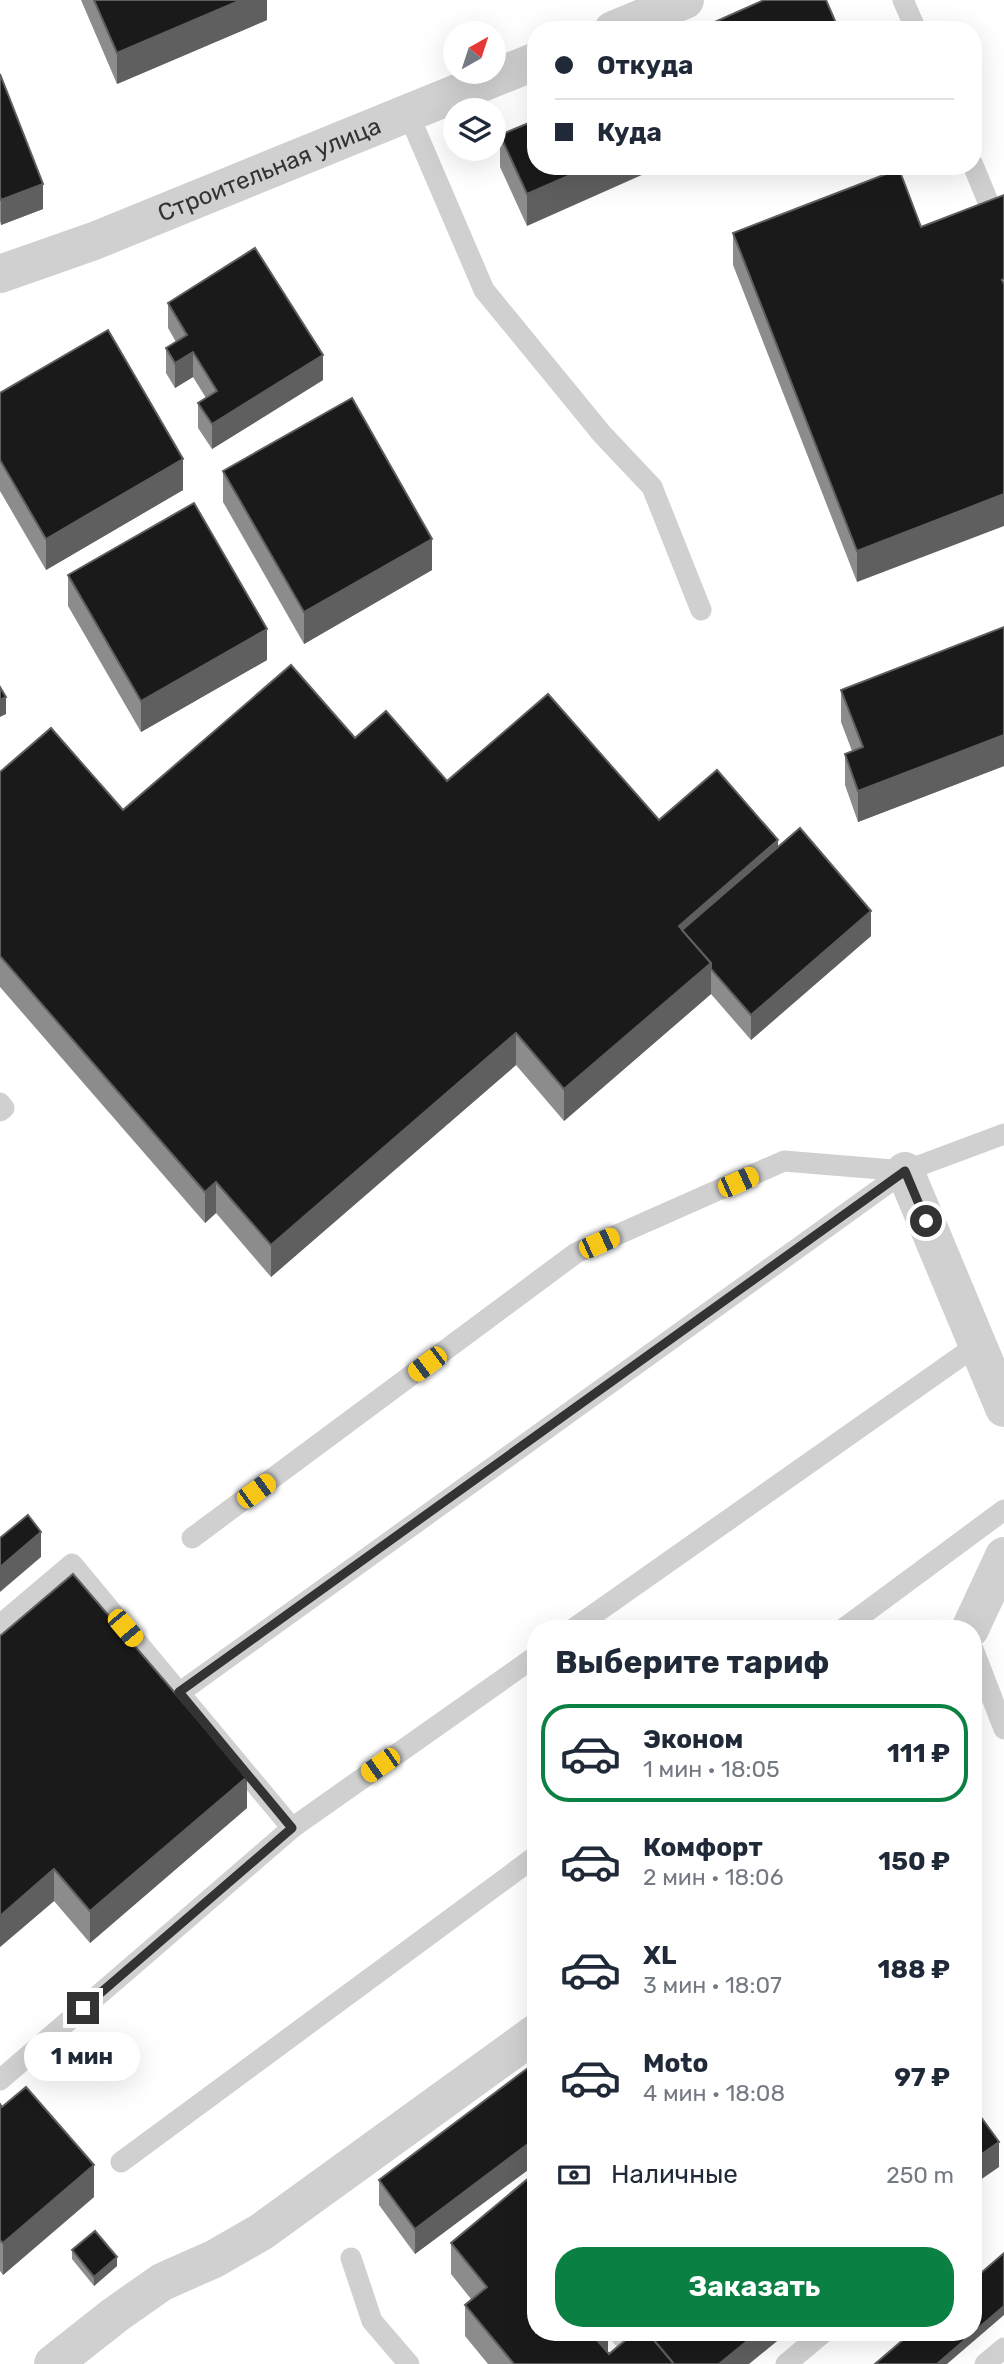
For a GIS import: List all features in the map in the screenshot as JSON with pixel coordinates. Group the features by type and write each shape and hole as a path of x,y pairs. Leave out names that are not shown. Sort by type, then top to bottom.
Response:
{"street":[{"path":"635,21 685,0"},
{"name":"Строительная улица","path":"0,274 94,241 527,65"},
{"path":"905,1171 1004,1408"},
{"path":"974,1620 1004,1556"},
{"path":"53,2364 162,2282 214,2259 261,2232 527,2040"}],"lane":[{"path":"903,0 912,21"},
{"path":"408,113 484,289 602,434 652,487 701,610"},
{"path":"977,175 989,204"},
{"path":"0,1103 4,1108 0,1111"},
{"path":"179,1692 905,1171 1004,1134"},
{"path":"192,1538 576,1253 784,1161 905,1171"},
{"path":"586,1620 977,1345"},
{"path":"855,1620 1004,1510"},
{"path":"0,1625 72,1564 292,1828"},
{"path":"0,2080 292,1828 527,1662"},
{"path":"982,1672 1004,1729"},
{"path":"121,2162 527,1863"},
{"path":"351,2258 372,2320 409,2364"},
{"path":"786,2364 813,2341"},
{"path":"985,2364 1004,2348"}],"building":[{"path":"94,0 241,0 117,53"},
{"path":"764,0 826,0 835,21 717,21"},
{"path":"0,74 43,184 1,200 0,196"},
{"path":"527,124 527,175 570,175 527,194 506,148 506,132"},
{"path":"883,175 901,175 921,227 1004,195 1004,494 857,551 733,233"},
{"path":"255,248 323,355 212,424 198,403 217,391 193,352 175,363 166,348 187,335 168,303"},
{"path":"108,330 183,459 46,539 0,460 0,393"},
{"path":"352,398 432,539 304,612 223,471"},
{"path":"194,503 267,629 141,701 68,575"},
{"path":"1004,627 1004,735 858,791 845,754 863,747 841,690"},
{"path":"291,665 355,738 386,711 447,781 548,694 659,820 717,770 778,840 679,926 711,963 564,1089 516,1033 271,1245 216,1182 205,1192 0,956 0,772 51,728 123,810"},
{"path":"0,687 6,697 0,700"},
{"path":"800,828 871,911 751,1015 682,930"},
{"path":"28,1515 41,1532 0,1567 0,1538"},
{"path":"73,1574 247,1777 90,1911 54,1869 0,1916 0,1636"},
{"path":"527,2069 527,2145 415,2229 379,2180"},
{"path":"26,2087 94,2165 3,2243 0,2240 0,2104 2,2107"},
{"path":"982,2118 999,2142 982,2154"},
{"path":"527,2180 527,2341 598,2341 609,2354 624,2341 655,2341 674,2364 514,2364 465,2305 487,2287 451,2243"},
{"path":"95,2231 117,2257 94,2277 72,2250"},
{"path":"1004,2253 1004,2306 982,2325 982,2272"},
{"path":"655,2341 747,2341 719,2364 674,2364"},
{"path":"902,2341 964,2341 937,2364 875,2364"}],"route":[{"path":"83,2008 292,1828 179,1692 905,1171 926,1221"}]}
